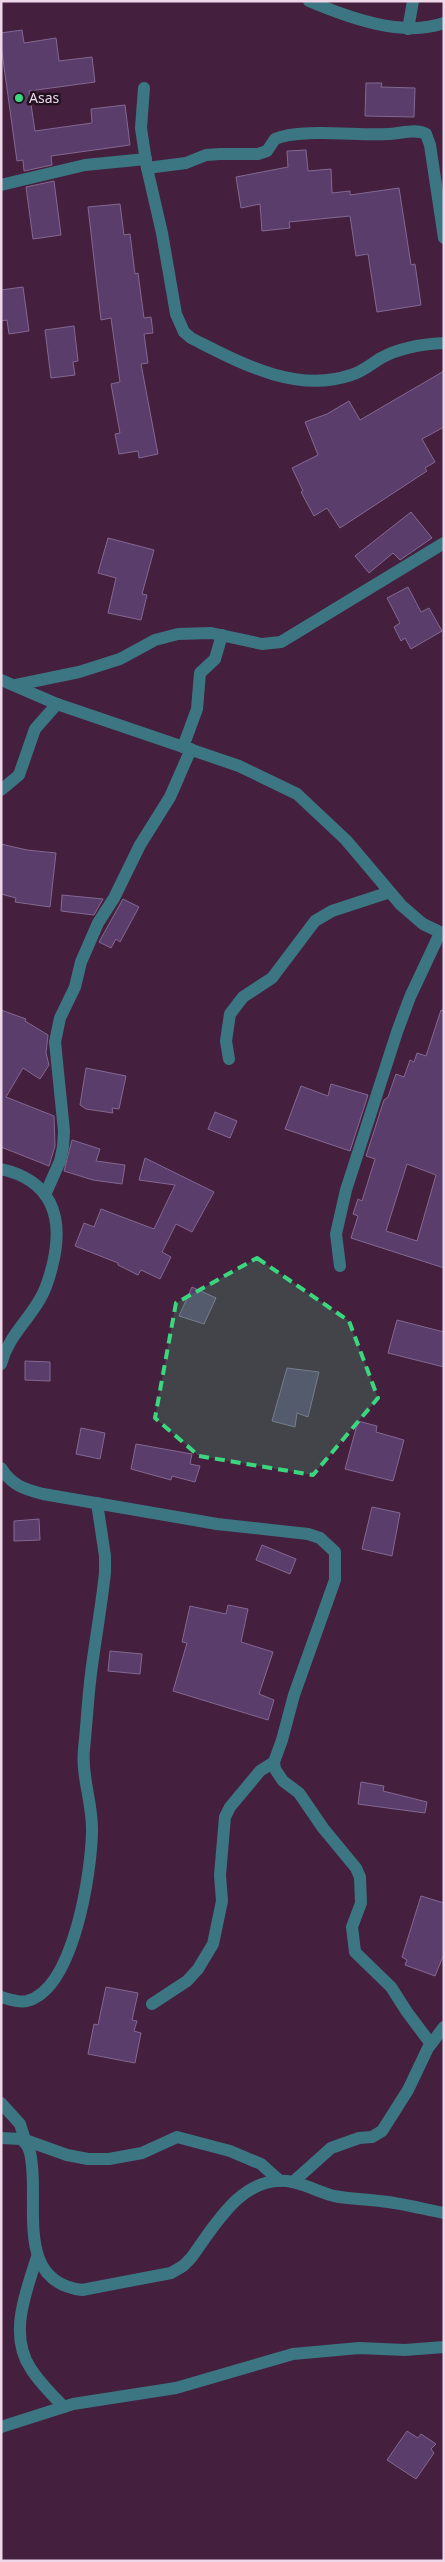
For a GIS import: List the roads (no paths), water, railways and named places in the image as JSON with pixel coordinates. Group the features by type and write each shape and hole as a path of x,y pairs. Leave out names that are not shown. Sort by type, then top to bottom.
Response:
{"street":[{"path":"309,1 372,22 408,29 422,29 444,23"},
{"path":"408,29 413,1"},
{"path":"144,88 141,128 147,163 162,233 176,314 184,332 191,338 250,367 272,375 315,380 343,377 399,350 444,343"},
{"path":"1,185 85,165 186,163 206,155 225,153 258,154 268,150 275,139 292,134 420,132 426,134 439,178 444,238"},
{"path":"16,685 79,672 120,659 167,635 191,632 222,635 262,644 280,642 444,543"},
{"path":"45,1195 60,1161 63,1147 64,1131 55,1042 60,1018 76,987 81,962 98,923 114,898 140,845 170,797 187,748 197,710 200,673 215,659 222,635"},
{"path":"1,680 56,704 239,766 297,794 346,840 390,892 423,924 442,934 410,997 346,1190 336,1234 340,1266"},
{"path":"1,790 19,775 36,729 56,704"},
{"path":"229,1059 226,1041 230,1014 243,998 272,978 315,921 344,906 390,892"},
{"path":"1,1169 30,1181 45,1195 52,1205 57,1218 58,1231 52,1267 40,1300 7,1344 1,1364"},
{"path":"1,1468 11,1482 21,1488 217,1524 308,1534 320,1538 335,1552 335,1580 294,1695 274,1762 260,1771 230,1807 225,1817 220,1875 222,1901 213,1944 198,1968 187,1981 152,2004"},
{"path":"1,1997 24,2002 40,1995 48,1987 66,1959 83,1909 92,1832 83,1764 84,1748 106,1556 97,1503"},
{"path":"274,1762 281,1779 298,1793 359,1873 361,1902 352,1927 354,1952 391,1986 407,2012 431,2044"},
{"path":"1,2103 20,2124 30,2155 33,2176 34,2242 38,2262 54,2281 68,2288 82,2290 171,2273 191,2258 220,2218 247,2191 263,2183 286,2181 331,2148 359,2138 372,2137 382,2131 396,2111 431,2044 444,2027"},
{"path":"1,2138 21,2139 68,2155 88,2159 109,2159 142,2154 176,2138 230,2151 261,2164 286,2181 335,2196 400,2204 444,2213"},
{"path":"38,2257 21,2312 21,2340 29,2367 64,2407"},
{"path":"1,2427 64,2407 176,2388 293,2354 345,2348 405,2350 444,2347"}],"place":[{"name":"Asas","path":"19,98"}]}
